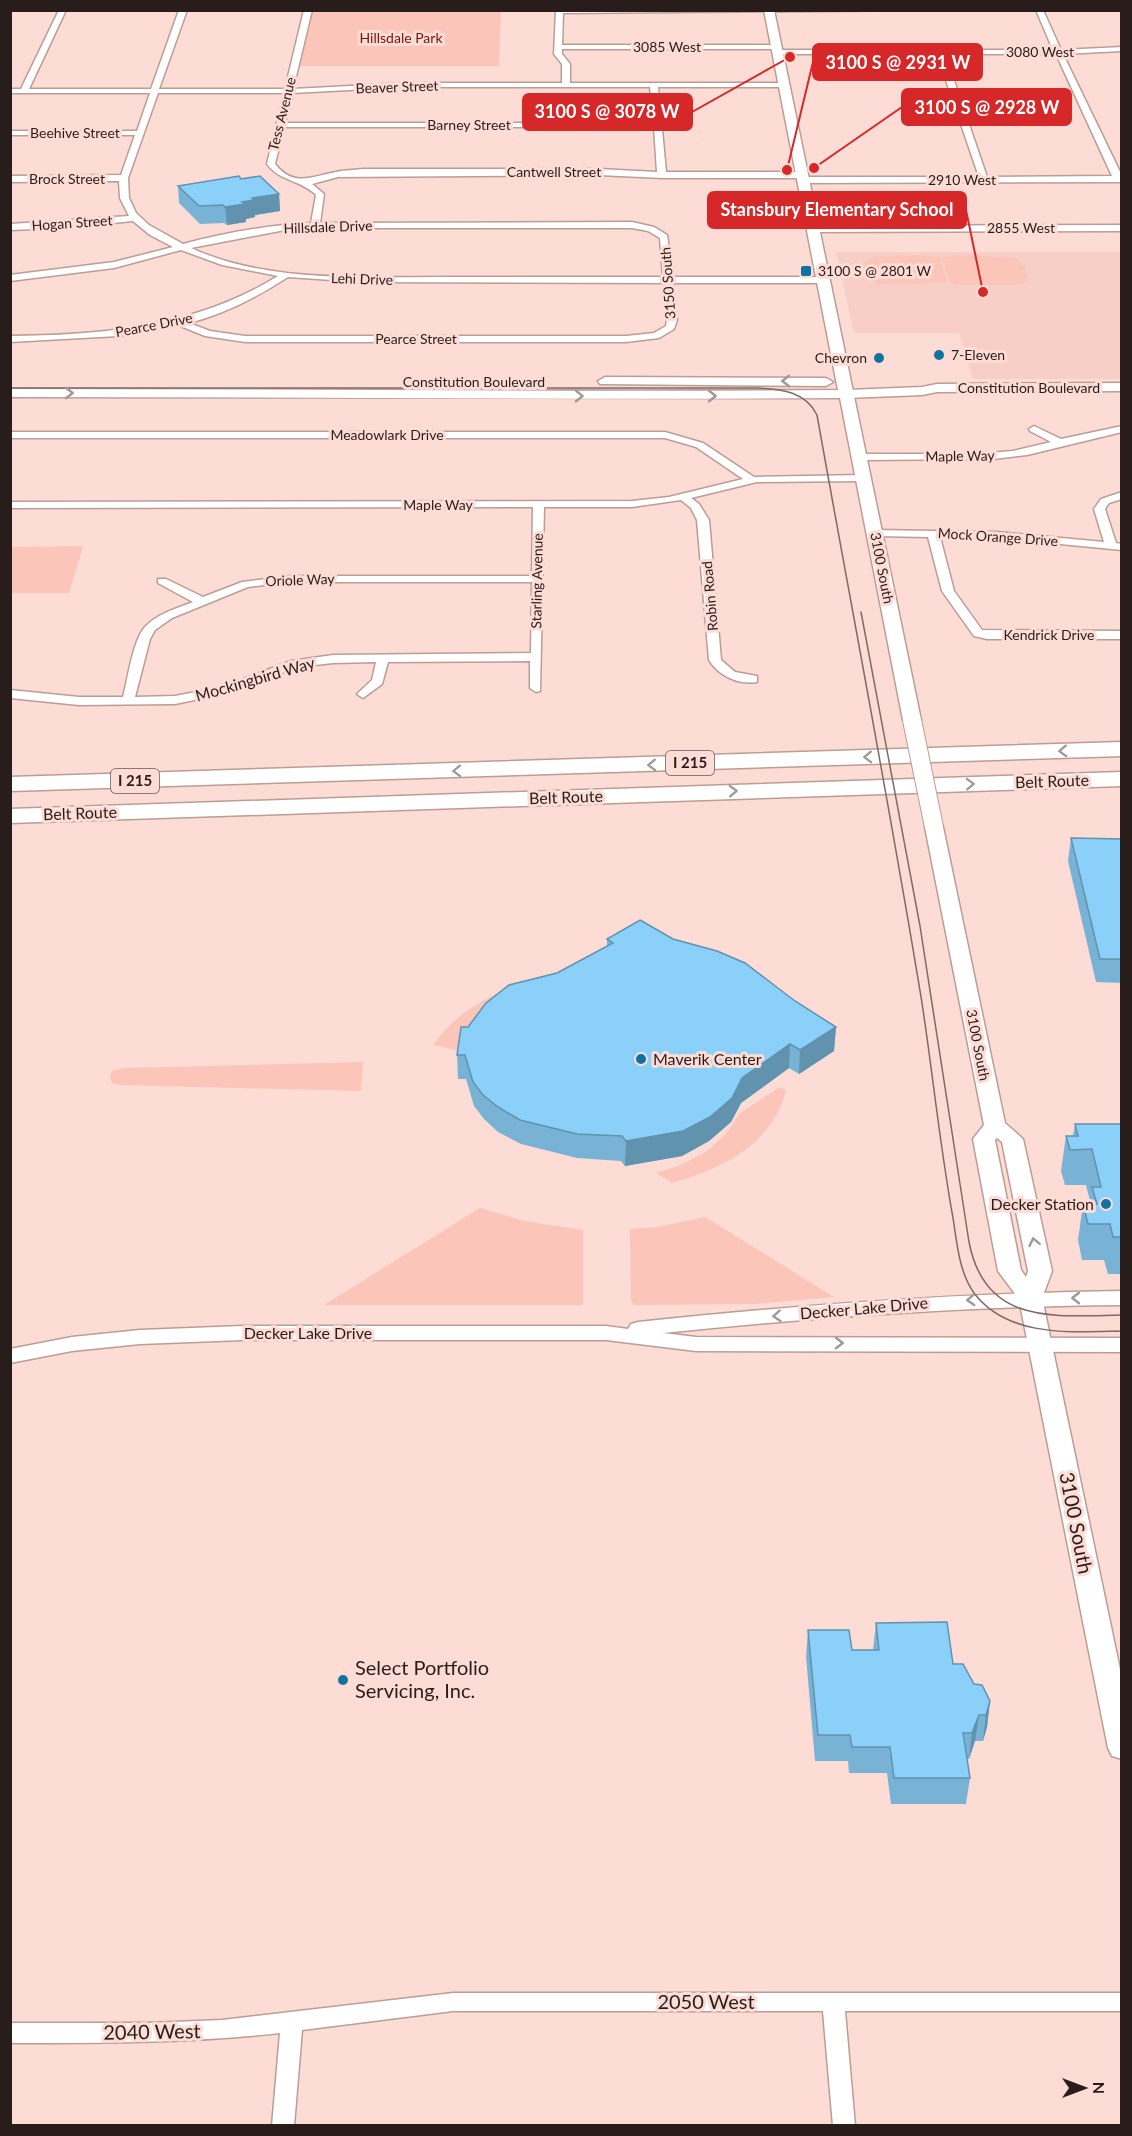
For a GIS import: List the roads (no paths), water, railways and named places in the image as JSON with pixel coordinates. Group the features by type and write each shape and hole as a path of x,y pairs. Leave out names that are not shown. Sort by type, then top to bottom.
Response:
{"highway":[{"name":"Belt Route","path":"10,784 1122,749"},
{"path":"10,770 259,777"},
{"name":"Belt Route","path":"10,816 1122,779"},
{"path":"10,834 265,820 465,800"}],"main road":[{"name":"3100 South","path":"769,11 995,1126 1012,1139 1040,1271 1030,1298 1122,1748"},
{"name":"Constitution Boulevard","path":"39,378 846,388"},
{"name":"Constitution Boulevard","path":"10,393 440,393 576,396 846,388"}],"street":[{"path":"24,91 63,10"},
{"path":"134,218 123,197 124,178 183,10"},
{"name":"Tess Avenue","path":"306,183 282,175 272,167 271,161 308,10"},
{"path":"566,85 566,66 558,54 558,11 929,10"},
{"path":"1039,10 1119,179"},
{"name":"3085 West","path":"558,47 777,49"},
{"name":"3080 West","path":"777,49 1058,52 1122,49"},
{"path":"940,52 984,180"},
{"name":"Beaver Street","path":"10,91 288,91 396,85 784,85"},
{"path":"654,85 662,175"},
{"name":"Barney Street","path":"280,125 658,125"},
{"name":"Beehive Street","path":"10,133 140,133"},
{"name":"Cantwell Street","path":"306,183 337,174 355,172 599,172 803,178"},
{"name":"Brock Street","path":"10,178 124,178"},
{"name":"2910 West","path":"803,178 1119,179"},
{"path":"306,183 320,194 315,226"},
{"name":"Hogan Street","path":"10,227 63,225 134,218"},
{"name":"Lehi Drive","path":"134,218 149,230 183,248 234,264 287,274 369,280 824,280"},
{"name":"Hillsdale Drive","path":"10,278 114,265 250,232 315,226 618,225 651,229"},
{"name":"2855 West","path":"813,229 1122,228"},
{"name":"3150 South","path":"651,229 664,237 672,323 668,330 656,336"},
{"name":"Pearce Drive","path":"10,339 96,335 179,322 248,298 287,274"},
{"name":"Pearce Street","path":"179,322 208,334 244,339 626,339 656,336"},
{"name":"Constitution Boulevard","path":"846,388 922,392 937,388 1122,387"},
{"path":"1034,429 1059,442"},
{"name":"Maple Way","path":"859,457 990,456 1025,452 1087,434 1122,429"},
{"name":"Meadowlark Drive","path":"10,435 672,435 699,443 750,479"},
{"name":"Maple Way","path":"10,505 645,504 750,479 863,478"},
{"path":"1116,547 1099,509 1105,501 1122,495"},
{"name":"Robin Road","path":"682,497 695,506 703,520 715,660 718,666 728,673 753,680"},
{"name":"Starling Avenue","path":"536,688 539,505"},
{"name":"Mock Orange Drive","path":"875,533 997,535 1116,547"},
{"name":"Kendrick Drive","path":"933,533 948,591 978,633 987,635 1122,634"},
{"name":"Oriole Way","path":"128,701 146,634 161,620 246,584 275,580 537,579"},
{"path":"162,581 201,602"},
{"path":"363,694 378,681 383,657"},
{"name":"Mockingbird Way","path":"10,694 59,700 175,700 210,694 279,669 314,661 383,657 536,657"},
{"name":"Decker Lake Drive","path":"10,1356 72,1344 189,1334 606,1333 889,1305 1030,1298 1122,1298"},
{"name":"Decker Lake Drive","path":"606,1333 696,1344 1122,1346"},
{"name":"2050 West","path":"292,2023 453,2002 1122,2002"},
{"path":"833,2003 844,2126"},
{"path":"283,2126 292,2023"},
{"name":"2040 West","path":"10,2033 187,2032 292,2023"}],"tram line":[{"path":"10,388 758,388 792,393 807,401 817,415 884,782 922,1003 957,1247 965,1276 974,1293 988,1308 1004,1318 1023,1325 1062,1331 1122,1331"},
{"path":"861,612 920,926 969,1242 977,1269 990,1289 1007,1302 1026,1310 1072,1316 1122,1315"}],"place":[{"name":"3100 S @ 3078 W","path":"790,57"},
{"name":"3100 S @ 2928 W","path":"814,168"},
{"name":"3100 S @ 2931 W","path":"787,170"},
{"name":"3100 S @ 2801 W","path":"806,271"},
{"name":"Stansbury Elementary School","path":"983,292"},
{"name":"7-Eleven","path":"939,355"},
{"name":"Chevron","path":"879,358"},
{"name":"Maverik Center","path":"641,1059"},
{"name":"Decker Station","path":"1106,1204"},
{"name":"Select Portfolio Servicing, Inc.","path":"343,1680"}],"park label":[{"name":"Hillsdale Park","path":"401,38"}]}
